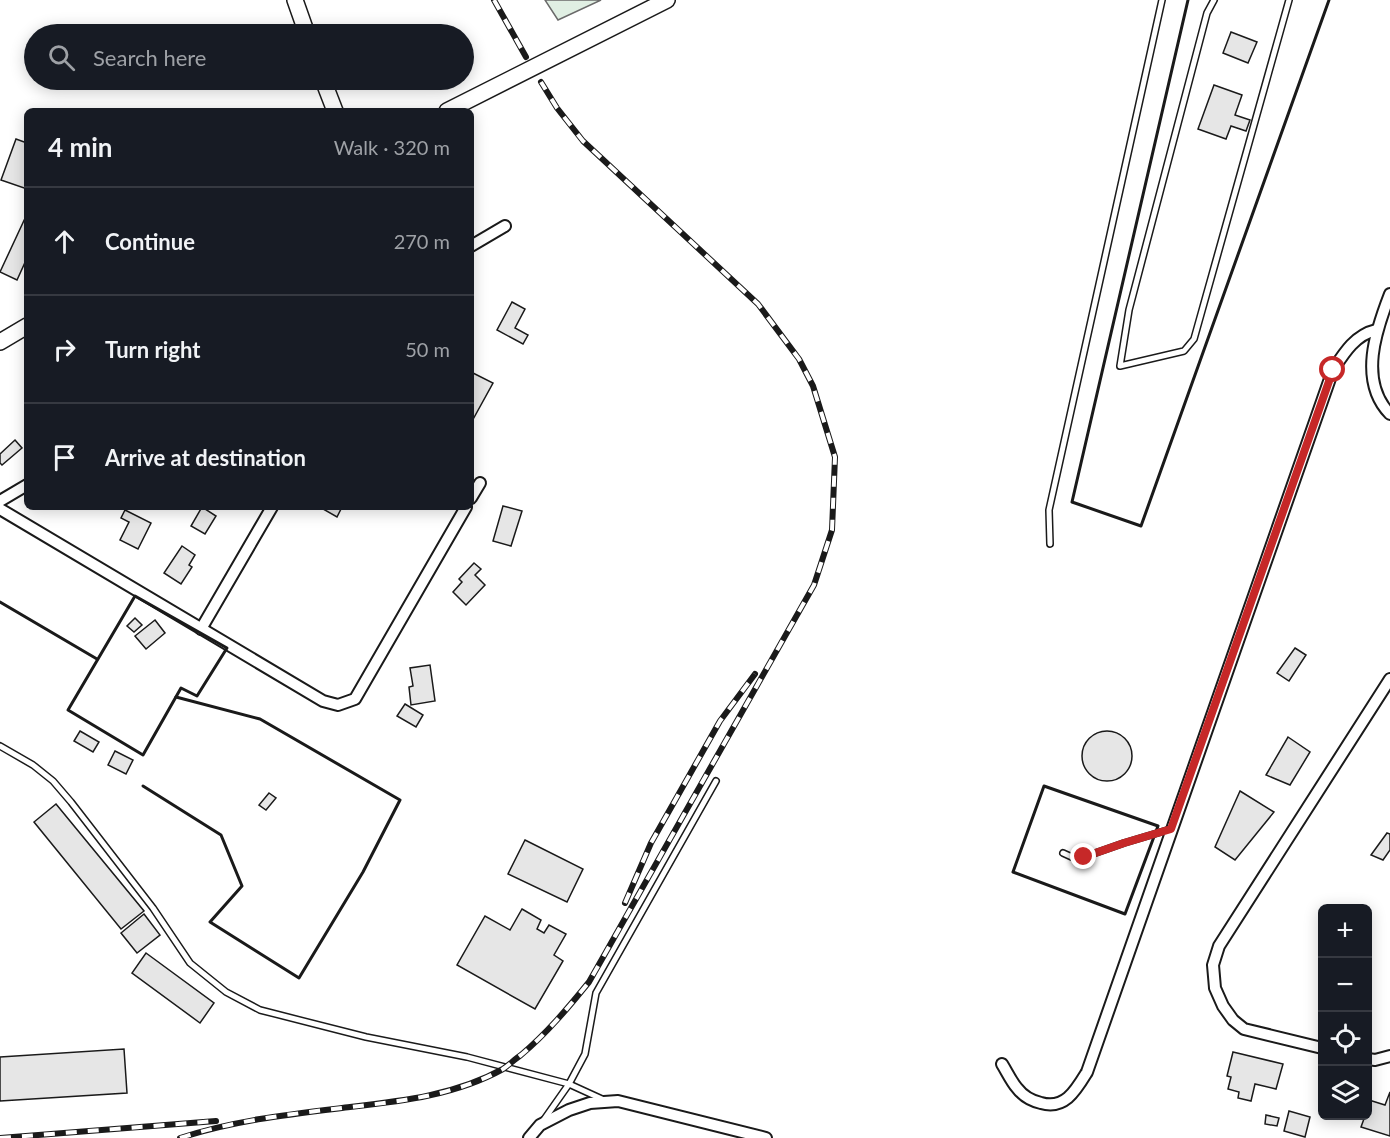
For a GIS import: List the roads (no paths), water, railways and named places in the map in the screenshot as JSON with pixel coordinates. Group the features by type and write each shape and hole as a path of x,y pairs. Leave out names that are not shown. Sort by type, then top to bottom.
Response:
{"main road":[{"path":"295,0 303,24"},
{"path":"453,108 667,0"},
{"path":"327,90 334,108"},
{"path":"0,342 24,328"}],"street":[{"path":"474,244 505,226"},
{"path":"1390,294 1376,330 1372,367 1377,394 1390,414"},
{"path":"1002,1064 1018,1090 1032,1101 1050,1106 1064,1101 1076,1090 1087,1072 1333,370 1356,339 1367,332 1376,330"},
{"path":"474,493 480,483"},
{"path":"0,501 24,487"},
{"path":"0,510 323,700 338,705 356,699 464,510"},
{"path":"201,629 270,510"},
{"path":"1318,1047 1244,1029 1233,1020 1223,1006 1215,987 1213,965 1219,946 1390,679"},
{"path":"1372,1060 1390,1056"},
{"path":"529,1138 540,1125 569,1110 590,1103 618,1101 766,1138"}],"lane":[{"path":"1050,544 1049,510 1162,0"},
{"path":"1214,0 1207,13 1129,310 1120,366 1184,351 1194,339 1289,0"},
{"path":"0,746 33,765 53,781 146,899 190,963 226,992 260,1010 366,1037 466,1057 569,1084 607,1102"},
{"path":"540,1125 569,1084 585,1054 596,993 716,781"},
{"path":"1063,854 1074,858 1084,857 1171,829"}],"railway":[{"path":"494,0 526,57"},
{"path":"180,1138 264,1118 429,1096 485,1078 503,1069 521,1055 557,1020 589,982 814,585 832,530 835,457 813,386 799,359 758,304 583,141 557,108 541,82"},
{"path":"625,903 651,843 720,721 755,674"},
{"path":"0,1138 216,1121"}]}
